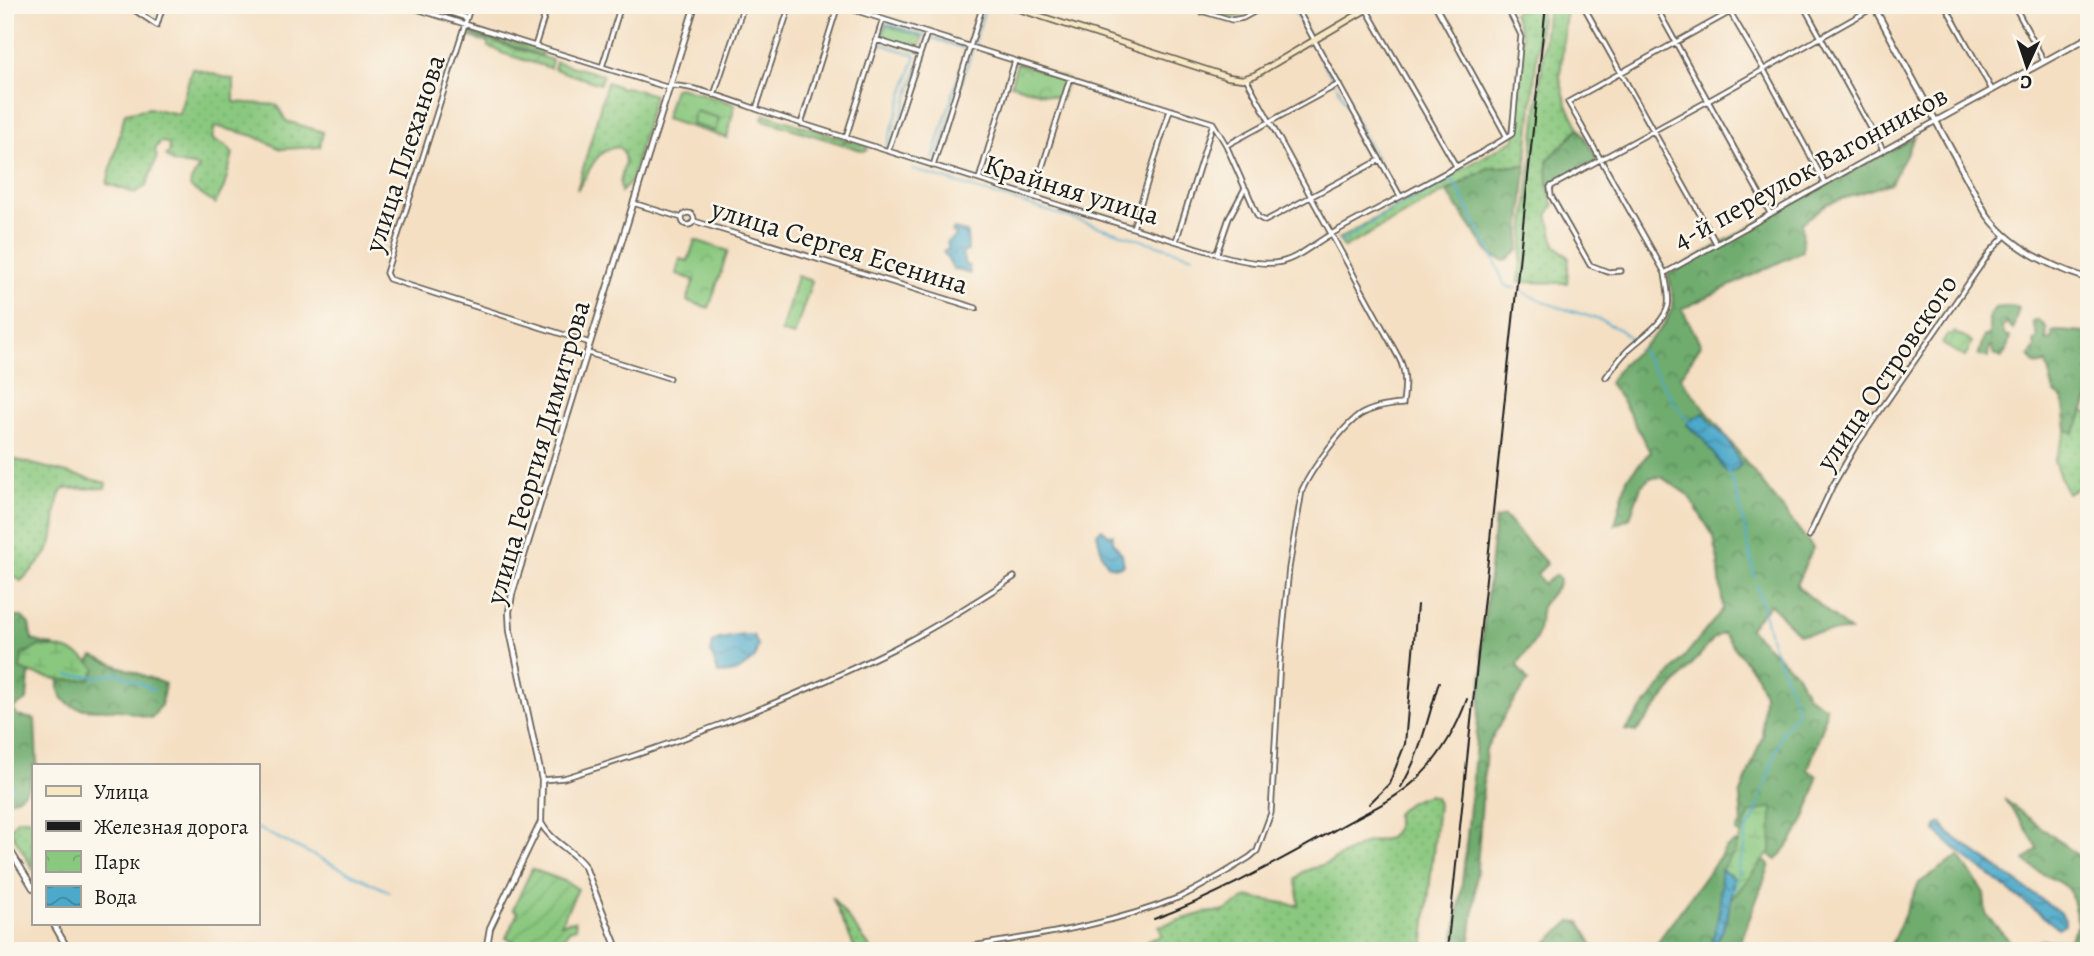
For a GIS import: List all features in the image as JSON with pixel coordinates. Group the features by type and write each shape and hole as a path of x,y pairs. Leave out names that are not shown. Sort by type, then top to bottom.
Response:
{"main road":[{"path":"1006,5 1228,77 1246,78 1366,7 1374,5"}],"street":[{"path":"143,16 147,5"},
{"path":"129,6 157,25 163,5"},
{"name":"Крайняя улица","path":"404,5 666,87 676,85 714,95 1233,259 1282,262 1290,259 1510,136"},
{"path":"426,5 467,18"},
{"name":"улица Плеханова","path":"471,5 386,273 389,279 591,343"},
{"path":"535,46 548,5"},
{"name":"улица Георгия Димитрова","path":"486,951 490,929 541,822 542,780 510,636 510,608 525,550 695,5"},
{"path":"714,95 744,5"},
{"path":"756,109 790,5"},
{"path":"802,124 838,5 1213,123 1261,220 1269,220 1380,160"},
{"path":"933,166 983,5"},
{"path":"1181,5 1237,20 1267,5"},
{"path":"1201,12 1203,5"},
{"path":"1295,5 1401,197"},
{"path":"1435,5 1510,136"},
{"path":"1506,5 1521,35 1510,136"},
{"path":"1583,5 1716,243"},
{"path":"1655,5 1770,213"},
{"path":"1726,5 1825,183"},
{"path":"1665,273 1568,102 1743,5"},
{"path":"1803,5 1884,150"},
{"path":"1945,5 1992,90"},
{"path":"2014,5 2044,61"},
{"path":"2086,5 2089,10"},
{"path":"602,67 620,6"},
{"path":"1621,271 1608,272 1590,265 1551,196 1550,187 1708,102 1875,6 1985,212 2018,247 2089,279"},
{"path":"1366,7 1456,166"},
{"path":"845,138 883,19"},
{"path":"888,151 927,33"},
{"name":"4-й переулок Вагонников","path":"1606,377 1666,311 1668,298 1665,273 2089,37"},
{"path":"877,40 920,54"},
{"path":"978,180 1015,61"},
{"path":"1033,197 1070,78"},
{"path":"944,951 1054,932 1143,911 1183,896 1250,858 1257,851 1272,813 1281,649 1289,568 1303,490 1307,479 1338,436 1358,416 1373,409 1403,404 1404,368 1246,78"},
{"path":"1226,145 1339,84"},
{"path":"1133,228 1170,109"},
{"path":"1176,241 1213,123"},
{"path":"1217,254 1229,218 1245,188"},
{"name":"улица Сергея Есенина","path":"633,203 682,218 686,224 690,225 694,221"},
{"name":"улица Сергея Есенина","path":"682,218 686,213 690,213 694,216 694,221"},
{"name":"улица Сергея Есенина","path":"694,221 975,308"},
{"name":"улица Островского","path":"1809,536 1855,447 1990,252 2005,236"},
{"path":"588,353 669,378"},
{"path":"542,780 572,776 713,728 838,675 947,620 1014,577"},
{"path":"541,822 547,832 577,856 585,867 618,951"},
{"path":"5,842 32,886"},
{"path":"54,925 69,951"}],"green space":[{"path":"1205,5 1263,5 1234,17 1203,11"},
{"path":"1526,5 1542,5 1526,165 1488,168 1344,248 1339,239 1515,139 1522,34 1513,13"},
{"path":"1548,5 1563,5 1566,10 1560,79 1567,105 1579,128 1547,161 1549,188 1554,205 1548,214 1555,245 1569,258 1567,283 1519,282"},
{"path":"886,25 923,37 918,51 882,39"},
{"path":"476,31 543,52 541,55 472,33"},
{"path":"472,35 552,60 550,68 501,53 488,47 488,43 467,36"},
{"path":"556,62 603,75 600,84 554,69"},
{"path":"1017,63 1067,79 1061,99 1011,84"},
{"path":"192,68 234,80 234,102 277,105 286,121 323,132 320,147 281,149 254,136 215,126 212,139 226,146 233,154 224,187 215,204 190,187 199,167 174,163 166,156 170,151 168,143 161,142 157,146 157,157 146,186 135,193 107,184 125,113 149,108 179,114"},
{"path":"607,82 654,95 631,182 621,192 620,182 625,162 623,151 618,147 603,152 598,157 577,190"},
{"path":"679,87 735,104 727,138 665,119 674,88"},
{"path":"695,111 719,118 715,131 691,124"},
{"path":"765,114 799,127 800,125 844,139 844,142 845,140 867,146 867,150 764,120 762,118"},
{"path":"1579,128 1598,160 1548,186 1547,161"},
{"path":"1915,137 1891,183 1827,204 1802,223 1803,251 1682,309 1701,345 1680,377 1813,548 1796,585 1850,631 1798,634 1770,604 1749,629 1796,673 1808,696 1826,707 1824,723 1808,770 1817,776 1808,811 1777,860 1736,832 1742,822 1740,796 1762,737 1764,695 1757,676 1723,633 1714,638 1636,732 1625,730 1723,609 1714,537 1688,495 1661,477 1650,478 1641,486 1630,518 1615,525 1627,478 1650,452 1623,402 1609,383 1622,365 1658,331 1669,316 1673,299 1668,275 1728,239","holes":["1704,413 1727,438 1740,465 1727,472 1703,439 1693,431 1692,421"]},
{"path":"1526,165 1519,250 1506,261 1491,256 1447,192 1488,168"},
{"path":"695,240 728,251 709,308 687,301 694,280 676,274 680,259 688,261"},
{"path":"797,276 812,281 794,336 781,332"},
{"path":"1995,308 2019,308 2013,329 2007,323 2002,327 2005,336 2010,337 2006,352 2001,358 1994,355 1991,346 1988,357 1978,356 1984,336 1989,335 1989,315"},
{"path":"2038,320 2047,328 2046,340 2052,339 2052,332 2057,331 2089,333 2089,399 2074,434 2067,429 2063,399 2054,392 2046,363 2035,364 2029,355 2035,348 2034,342 2038,337 2033,322"},
{"path":"1954,332 1972,342 1965,357 1942,344 1948,334 1952,336"},
{"path":"2084,411 2089,414 2089,466 2078,488 2067,493 2054,462 2067,429 2074,433"},
{"path":"5,457 106,483 105,488 63,489 57,502 50,547 41,561 21,581 5,571"},
{"path":"1504,516 1547,564 1537,574 1543,584 1556,575 1560,579 1558,586 1542,605 1536,639 1517,665 1528,681 1486,749 1469,951 1453,951 1467,843 1484,662 1481,652 1495,520"},
{"path":"22,617 29,624 32,640 54,646 49,659 29,675 27,700 13,708 18,716 35,719 37,764 32,764 27,789 5,803 5,660 12,656 5,642 5,619"},
{"path":"39,646 70,651 84,658 96,669 90,679 63,680 20,669 22,655"},
{"path":"93,656 165,684 161,705 152,718 123,711 84,709 69,704 63,698 59,688 60,673 86,667"},
{"path":"1429,795 1435,797 1438,804 1423,951 1142,951 1147,941 1162,936 1159,926 1204,913 1225,911 1248,897 1296,905 1299,903 1296,880 1302,872 1330,862 1365,843 1389,838 1396,829 1396,814 1399,810 1411,801"},
{"path":"2004,799 2089,864 2089,951 2011,951 2042,940 2069,941 2078,923 2069,888 2025,860 2038,849"},
{"path":"1772,807 1771,851 1732,899 1733,877 1721,870 1734,853 1750,813"},
{"path":"18,819 32,819 32,867 13,835 11,827"},
{"path":"1736,842 1770,865 1737,951 1651,951 1726,848"},
{"path":"1959,856 1984,893 1986,915 2009,940 2007,951 1888,951 1919,883"},
{"path":"532,869 578,889 561,923 575,921 576,928 569,930 562,941 562,951 522,951 524,946 506,938 518,912 513,909"},
{"path":"832,897 873,951 856,951"},
{"path":"1571,921 1580,922 1596,951 1545,951 1544,945"}],"water":[{"path":"954,229 967,232 968,251 962,253 970,274 953,269 943,251 949,249 947,242 955,237 956,234 952,232"},
{"path":"1704,413 1727,438 1741,465 1734,471 1727,473 1703,439 1687,425 1689,421"},
{"path":"1102,529 1109,535 1113,534 1113,542 1122,554 1124,565 1109,566 1102,555 1097,533"},
{"path":"753,635 758,645 755,658 734,672 718,673 711,653 713,642"},
{"path":"1941,823 1951,835 2059,912 2065,919 2065,924 2058,928 1959,852 1935,831 1936,826"},
{"path":"1721,870 1733,877 1731,895 1725,924 1711,947 1720,908"}],"waterway":[{"path":"968,44 981,5"},
{"path":"974,45 986,5"},
{"path":"1291,5 1308,35"},
{"path":"879,40 885,23 925,36"},
{"path":"926,36 967,49 932,161"},
{"path":"891,149 928,37"},
{"path":"878,43 916,55 886,148"},
{"path":"1314,47 1335,83"},
{"path":"937,162 972,50"},
{"path":"1337,86 1377,159"},
{"path":"1379,163 1396,194"},
{"path":"912,169 1193,256"},
{"path":"1340,243 1391,210 1454,181 1504,284 1515,288"},
{"path":"1520,289 1547,303 1606,323 1632,340"},
{"path":"1640,349 1691,423"},
{"path":"1728,470 1738,497 1755,577"},
{"path":"1732,891 1744,852 1746,831 1754,818 1783,730 1797,713 1771,640 1757,585"},
{"path":"68,675 100,677 118,673 154,690"},
{"path":"5,757 13,789"},
{"path":"259,829 390,892"}],"railway":[{"path":"1447,951 1546,5"},
{"path":"1369,804 1389,784 1405,744 1417,605"},
{"path":"1401,787 1418,749 1439,682"},
{"path":"1154,919 1249,876 1399,793 1417,779 1440,752 1453,732 1467,699"}]}
